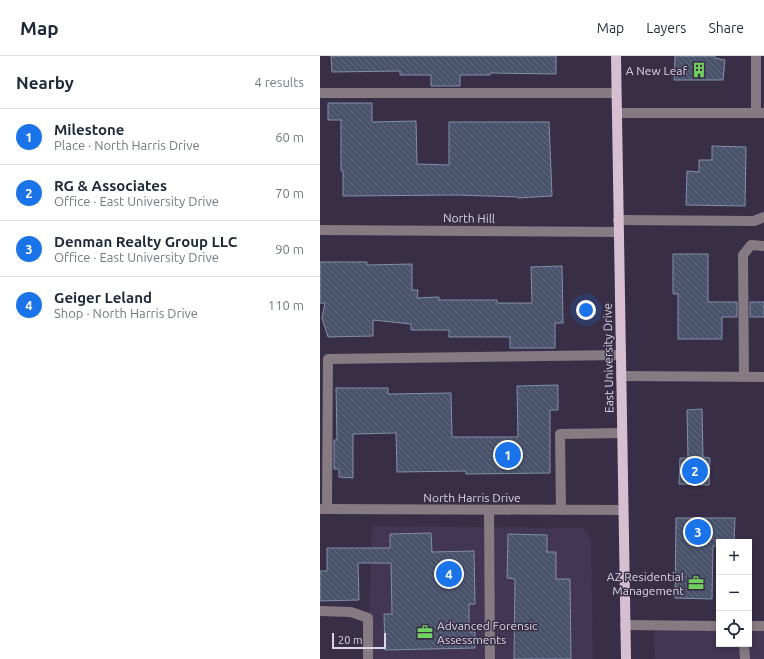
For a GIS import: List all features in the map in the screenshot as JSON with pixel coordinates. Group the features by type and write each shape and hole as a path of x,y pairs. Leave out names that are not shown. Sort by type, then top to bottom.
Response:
{"main road":[{"name":"East University Drive","path":"616,56 626,659"}],"street":[{"path":"617,113 760,113 756,56"},
{"path":"320,93 616,93"},
{"path":"618,220 754,221 764,217"},
{"name":"North Hill","path":"320,230 619,232"},
{"path":"744,376 743,255 751,245 764,246"},
{"path":"323,509 328,359 621,355"},
{"path":"621,376 764,376"},
{"path":"561,510 560,434 622,433"},
{"name":"North Harris Drive","path":"323,509 623,510"},
{"path":"489,510 490,659"},
{"path":"320,611 351,612 368,618 368,659"},
{"path":"625,625 716,626"},
{"path":"752,626 764,626"},
{"path":"744,647 745,659"}],"shaded area":[{"path":"372,526 583,528 591,540 593,659 368,659"},
{"path":"654,625 716,626 716,647 752,647 752,626 764,626 764,659 655,659"}],"building":[{"path":"331,56 556,56 556,74 490,73 490,75 460,75 460,86 431,86 431,75 400,75 400,71 332,72"},
{"name":"A New Leaf","path":"675,56 715,56 715,58 725,60 723,80 674,80"},
{"path":"328,103 372,103 372,122 416,121 417,164 449,165 449,122 549,122 552,196 518,198 456,195 343,196 343,171 341,171 341,120 328,120"},
{"path":"712,146 746,147 745,206 686,205 687,171 699,172 699,160 712,160"},
{"path":"673,254 708,254 708,302 737,302 737,317 722,317 722,339 678,339 678,294 673,294"},
{"path":"320,262 367,262 367,265 412,264 412,290 418,290 417,298 439,297 439,300 497,300 497,303 532,303 531,267 562,266 563,323 555,323 555,348 510,348 510,337 449,337 449,330 411,330 411,324 373,320 373,336 328,337 322,318 325,303 320,303"},
{"path":"750,302 764,302 764,317 750,317"},
{"path":"558,385 558,410 550,410 550,473 466,474 466,471 397,472 396,433 353,434 353,478 339,477 339,469 334,469 334,440 337,440 336,388 388,388 388,394 451,393 452,437 518,437 517,386"},
{"path":"702,409 703,457 710,458 709,485 679,484 680,458 688,458 687,410"},
{"path":"676,518 735,518 734,539 716,539 716,546 713,546 712,599 675,598"},
{"path":"431,533 432,552 474,551 475,604 469,604 469,632 475,632 475,648 385,650 384,614 392,614 391,563 358,563 359,600 320,601 320,571 327,571 327,548 390,548 390,534"},
{"path":"508,534 547,535 547,552 556,552 556,579 570,579 571,659 514,659 515,579 507,578"}],"place":[{"name":"A New Leaf","path":"699,70"},
{"name":"Milestone","path":"508,455"},
{"name":"RG & Associates","path":"695,471"},
{"name":"Denman Realty Group LLC","path":"698,532"},
{"name":"Geiger Leland","path":"449,574"},
{"name":"AZ Residential Management","path":"696,583"},
{"name":"Advanced Forensic Assessments","path":"425,632"}]}
